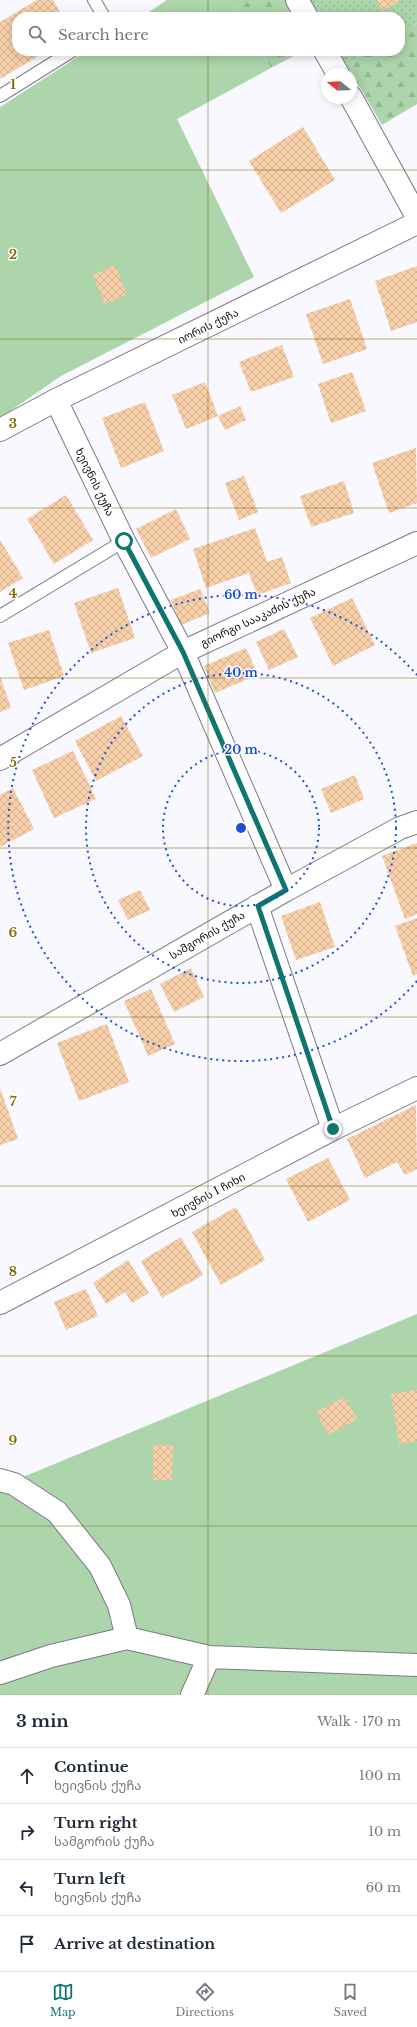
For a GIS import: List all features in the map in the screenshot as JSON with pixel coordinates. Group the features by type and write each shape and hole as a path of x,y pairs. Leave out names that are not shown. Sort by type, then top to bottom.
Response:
{"street":[{"path":"297,0 304,12"},
{"path":"329,56 335,68"},
{"path":"355,104 417,217"},
{"name":"იორის ქუჩა","path":"0,430 56,400 417,223"},
{"name":"ხეივნის ქუჩა","path":"56,400 124,541 183,652 286,890"},
{"name":"გიორგი სააკაძის ქუჩა","path":"0,759 183,652 417,543"},
{"name":"სამგორის ქუჩა","path":"0,1054 286,890 400,828 417,822"},
{"path":"258,906 333,1129"},
{"name":"ხეივნის I ჩიხი","path":"0,1303 333,1129 417,1088"},
{"path":"0,1480 14,1484 57,1512 100,1566 119,1605 127,1638"},
{"path":"0,1673 51,1656 127,1638 209,1657 417,1665"},
{"path":"192,1695 209,1657"}],"lane":[{"path":"94,0 101,12"},
{"path":"0,96 64,56"},
{"path":"0,616 124,541"}],"green space":[{"path":"167,0 230,0 238,12 149,12"},
{"path":"230,0 286,0 292,12 238,12"},
{"path":"308,0 417,0 417,23 405,30 405,12 315,12"},
{"path":"417,23 417,104 382,125 357,83 357,68 348,68 346,64 360,56 405,56 405,30"},
{"path":"79,56 264,56 271,68 177,119 254,277 61,376 0,418 0,107"},
{"path":"264,56 294,56 271,68"},
{"path":"341,56 360,56 346,64"},
{"path":"417,1314 417,1695 0,1695 0,1491 23,1477"}],"building":[{"path":"37,0 53,0 60,12 17,12"},
{"path":"376,0 401,0 383,11"},
{"path":"12,15 12,56 39,56 0,79 0,22"},
{"path":"303,127 335,180 281,213 249,161"},
{"path":"115,265 127,295 105,304 93,275"},
{"path":"417,266 417,322 391,331 375,281"},
{"path":"350,299 367,349 323,364 306,314"},
{"path":"282,345 294,377 251,392 239,362"},
{"path":"352,372 366,411 331,423 318,384"},
{"path":"205,382 218,416 186,429 172,395"},
{"path":"145,402 164,451 121,468 102,418"},
{"path":"240,406 246,420 225,430 218,416"},
{"path":"416,448 417,503 389,513 372,463"},
{"path":"244,476 258,512 239,520 225,483"},
{"path":"344,481 354,513 311,527 300,496"},
{"path":"66,495 93,540 54,564 27,519"},
{"path":"176,509 190,539 151,558 136,529"},
{"path":"255,528 267,562 282,557 291,583 257,595 249,573 206,588 193,549"},
{"path":"0,540 23,578 0,592"},
{"path":"118,588 135,638 91,653 74,603"},
{"path":"200,589 210,613 181,625 171,600"},
{"path":"352,598 375,645 333,666 310,618"},
{"path":"284,629 298,657 269,670 256,642"},
{"path":"49,630 64,676 24,690 8,643"},
{"path":"246,648 258,675 215,693 204,666"},
{"path":"0,676 11,708 0,712"},
{"path":"121,716 143,756 96,781 75,741"},
{"path":"73,751 96,799 54,818 32,770"},
{"path":"355,775 364,799 331,813 321,789"},
{"path":"13,788 34,829 0,847 0,795"},
{"path":"417,843 417,914 405,919 382,856"},
{"path":"140,890 150,910 128,920 118,900"},
{"path":"320,902 335,947 296,960 281,916"},
{"path":"417,918 417,974 413,976 395,926"},
{"path":"191,968 204,997 174,1012 160,984"},
{"path":"151,989 175,1044 148,1056 124,1001"},
{"path":"107,1024 129,1082 79,1101 57,1043"},
{"path":"0,1088 18,1139 0,1145"},
{"path":"416,1105 417,1169 405,1175 397,1162 365,1178 347,1139"},
{"path":"328,1158 350,1200 308,1222 286,1179"},
{"path":"236,1207 265,1260 221,1285 192,1232"},
{"path":"181,1237 203,1275 162,1298 141,1261"},
{"path":"128,1260 149,1293 132,1303 125,1292 106,1304 93,1283"},
{"path":"86,1289 98,1316 66,1330 54,1302"},
{"path":"417,1390 417,1441 399,1444 391,1394"},
{"path":"345,1397 357,1419 328,1435 316,1412"},
{"path":"153,1445 173,1445 172,1480 153,1480"}],"route":[{"path":"124,541 183,652 286,890 258,906 333,1129"}]}
